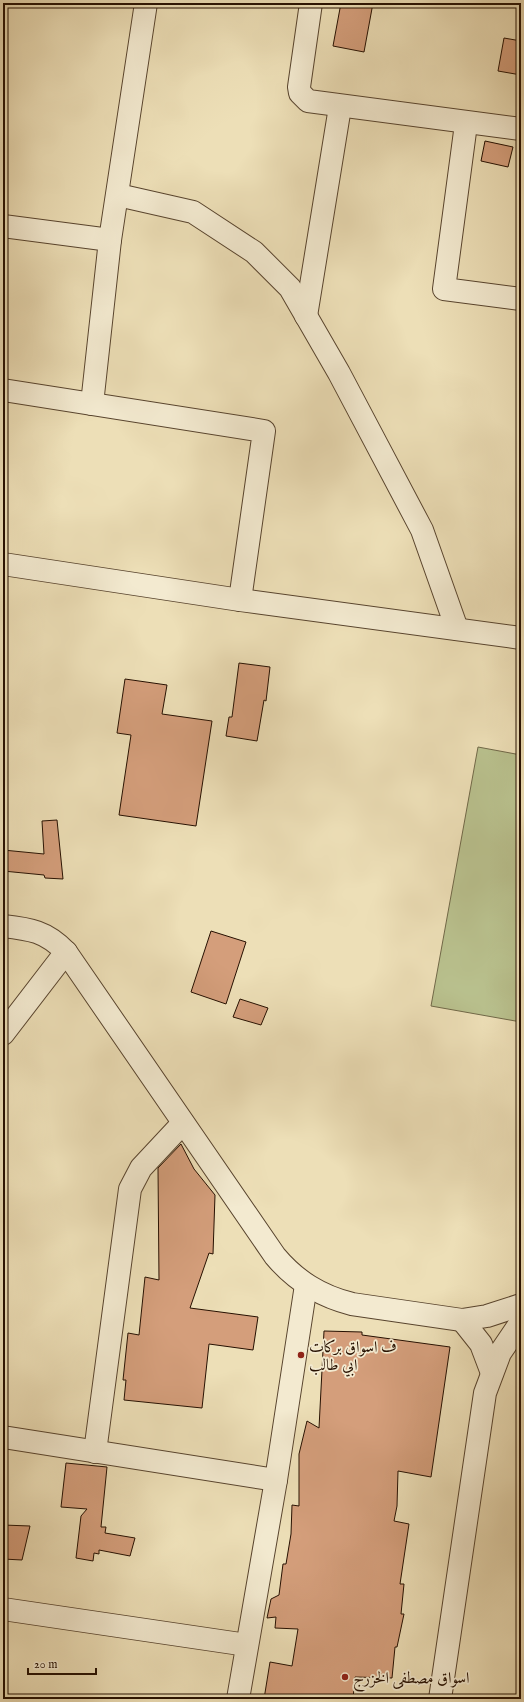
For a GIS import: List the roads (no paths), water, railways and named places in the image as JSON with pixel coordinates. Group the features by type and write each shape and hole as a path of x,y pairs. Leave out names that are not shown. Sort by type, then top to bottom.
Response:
{"street":[{"path":"92,404 110,240 146,3"},
{"path":"311,3 299,87 300,93 308,101 340,107 466,124 521,129"},
{"path":"306,316 340,107"},
{"path":"466,124 444,288 521,299"},
{"path":"118,195 193,212 254,252 290,288 376,442 422,530 457,629"},
{"path":"3,226 110,240"},
{"path":"3,390 264,431 240,600"},
{"path":"3,564 240,600 521,638"},
{"path":"3,926 41,933 58,943 66,952 275,1256 284,1267 306,1285 336,1300 352,1304 462,1320 487,1316 521,1305"},
{"path":"3,1034 66,952"},
{"path":"95,1452 130,1189 141,1168 183,1123"},
{"path":"238,1699 276,1480 306,1285"},
{"path":"462,1320 481,1344 492,1373"},
{"path":"440,1699 485,1393 500,1353 521,1322"},
{"path":"3,1437 276,1480"},
{"path":"3,1609 247,1645"}],"place":[{"name":"ف اسواق بركات ابي طالب","path":"301,1355"},
{"name":"اسواق مصطفى الخزرج","path":"345,1677"}]}
